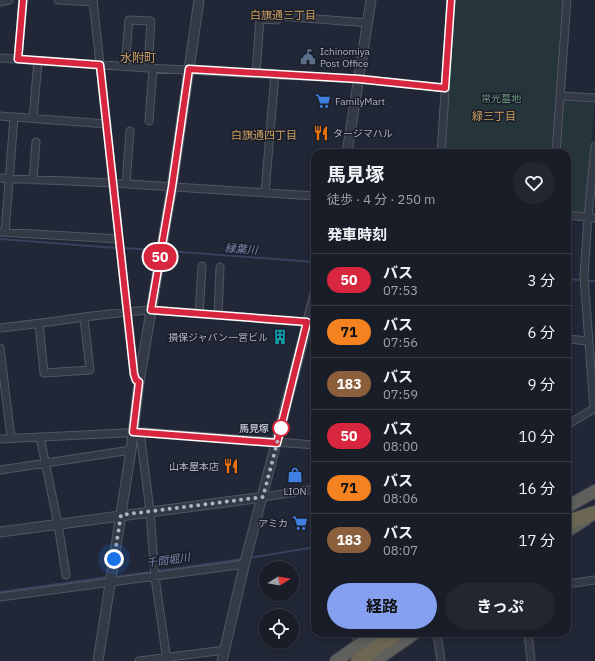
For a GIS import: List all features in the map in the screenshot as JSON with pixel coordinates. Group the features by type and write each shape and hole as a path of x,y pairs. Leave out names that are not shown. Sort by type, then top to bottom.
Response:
{"highway":[{"path":"571,505 595,491"},
{"path":"571,521 595,513"},
{"path":"571,528 595,513"},
{"path":"336,661 370,637"},
{"path":"358,661 391,637"},
{"path":"374,661 409,637"}],"street":[{"path":"0,2 9,0"},
{"path":"18,59 23,0"},
{"path":"58,0 93,1 134,374 136,380 139,382"},
{"path":"98,661 131,450 136,432 139,382 172,187 199,0"},
{"path":"348,149 371,0"},
{"path":"441,149 451,0"},
{"path":"556,149 567,0"},
{"path":"256,73 260,19 277,20 280,16 368,23"},
{"path":"125,66 129,20 151,21 149,120"},
{"path":"0,58 359,79 445,88"},
{"path":"32,118 38,60"},
{"path":"265,193 275,74"},
{"path":"561,96 595,98"},
{"path":"0,116 107,124"},
{"path":"14,117 9,178 2,232 119,239"},
{"path":"126,184 130,131"},
{"path":"33,180 36,142"},
{"path":"571,423 595,408 588,341 584,277 591,218 595,146"},
{"path":"0,178 113,183 311,196"},
{"path":"571,216 591,218"},
{"path":"198,314 202,266"},
{"path":"218,315 220,267"},
{"path":"0,328 151,310 311,323 246,560 222,661"},
{"path":"39,324 44,373 90,370 84,318"},
{"path":"571,339 588,341"},
{"path":"0,348 11,438"},
{"path":"136,432 150,511 154,573 167,659"},
{"path":"0,439 136,432 311,445"},
{"path":"40,437 58,524 66,575"},
{"path":"0,470 131,450"},
{"path":"0,532 311,490"},
{"path":"0,597 111,579 246,560"},
{"path":"571,583 595,580"},
{"path":"357,637 358,645"},
{"path":"438,637 442,661"},
{"path":"528,637 531,661"},
{"path":"139,661 167,659 225,650"}],"green space":[{"name":"常光墓地","path":"455,0 563,0 556,101 595,103 584,215 571,214 571,149 443,149"}],"waterway":[{"name":"縁葉川","path":"0,239 117,248"},
{"name":"縁葉川","path":"124,248 154,250"},
{"name":"縁葉川","path":"167,251 311,262"},
{"name":"縁葉川","path":"571,279 581,280"},
{"name":"縁葉川","path":"589,281 595,281"},
{"name":"千間堀川","path":"249,558 311,548"},
{"name":"千間堀川","path":"114,577 243,559"},
{"name":"千間堀川","path":"0,592 108,577"}],"bus line":[{"name":"50","path":"23,0 18,59 100,65 134,374 136,380 139,382 133,432 277,443 307,322 151,310 172,187 189,69 359,79 445,88 451,0"}],"place":[{"name":"Ichinomiya Post Office","path":"308,57"},
{"name":"FamilyMart","path":"323,101"},
{"name":"タージマハル","path":"321,133"},
{"name":"損保ジャパン一宮ビル","path":"280,337"},
{"name":"馬見塚","path":"281,428"},
{"name":"山本屋本店","path":"231,466"},
{"name":"LION","path":"295,475"},
{"name":"アミカ","path":"300,523"}],"district":[{"name":"白旗通三丁目","path":"283,15"},
{"name":"水附町","path":"138,57"},
{"name":"緑三丁目","path":"494,116"},
{"name":"白旗通四丁目","path":"264,135"}],"route":[{"path":"114,559 121,515 263,497 281,428"}]}
